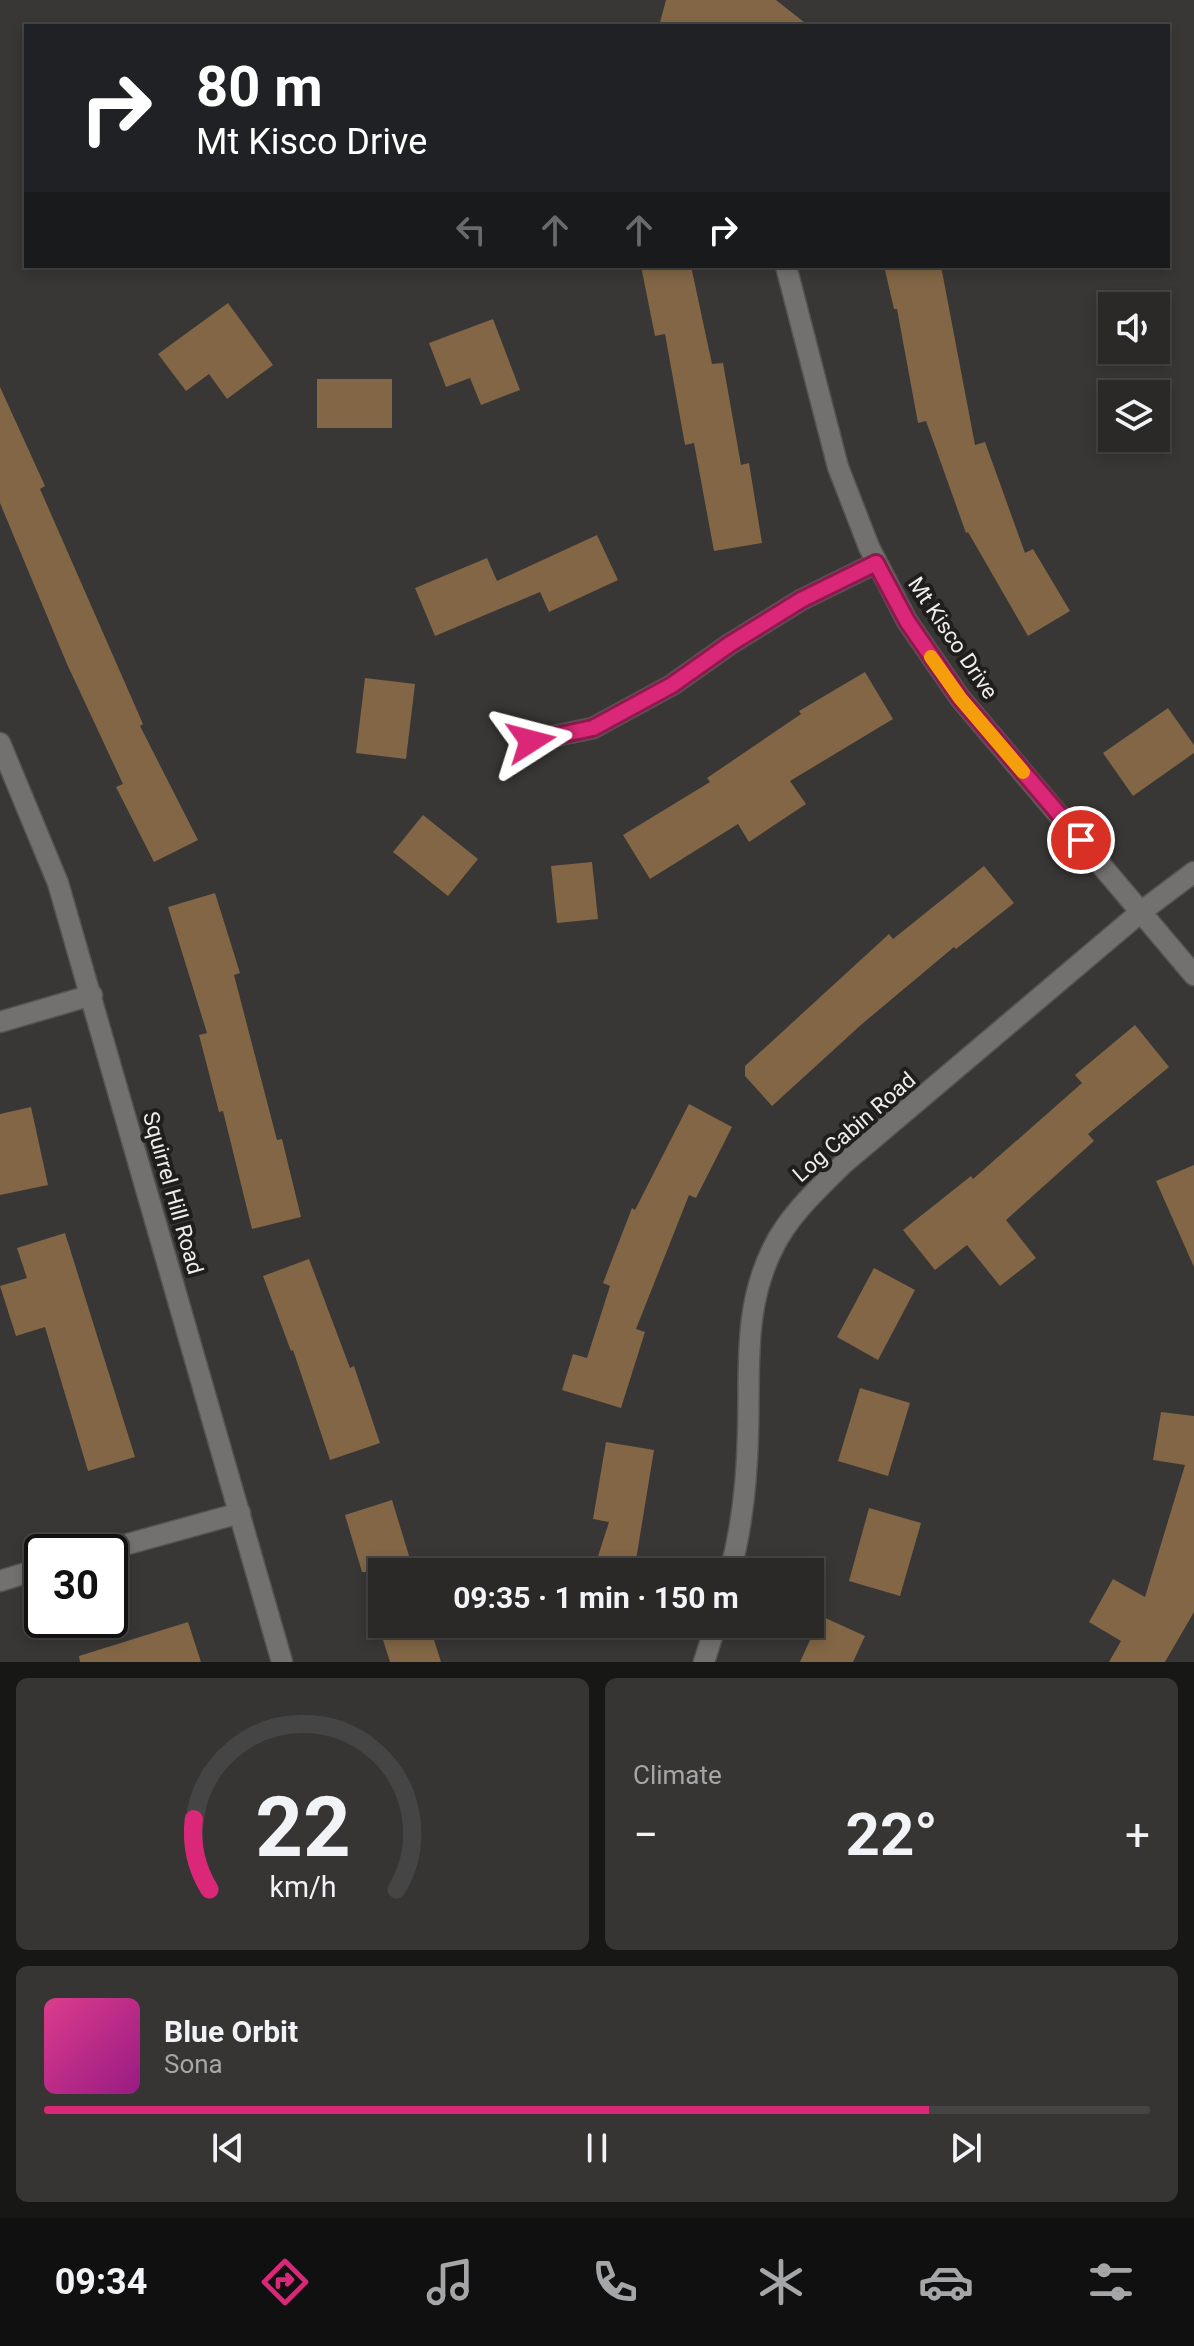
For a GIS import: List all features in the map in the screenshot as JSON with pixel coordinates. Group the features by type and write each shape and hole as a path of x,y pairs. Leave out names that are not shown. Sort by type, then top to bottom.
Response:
{"street":[{"name":"Mt Kisco Drive","path":"787,268 838,467 876,563 907,621 960,698 1194,975"},
{"path":"531,741 593,728 672,685 801,600 876,563"},
{"name":"Squirrel Hill Road","path":"0,743 58,883 282,1662"},
{"name":"Log Cabin Road","path":"732,1558 746,1478 748,1331 756,1287 774,1246 799,1209 843,1164 1142,911 1194,872"},
{"path":"0,1022 92,995"},
{"path":"128,1544 240,1513"},
{"path":"0,1581 24,1574"},
{"path":"704,1662 712,1638"}],"building":[{"path":"666,0 776,0 806,24 660,24"},
{"path":"641,268 691,268 712,364 723,363 741,465 749,463 762,543 714,551 694,443 685,445 665,334 655,336"},
{"path":"884,268 941,268 975,445 985,442 1025,553 1033,549 1070,611 1028,636 966,533 926,421 918,423 897,309 894,309"},
{"path":"228,303 273,365 227,399 209,374 186,391 158,354"},
{"path":"493,319 520,390 481,405 470,378 446,387 429,343"},
{"path":"317,379 392,379 392,428 317,428"},
{"path":"0,387 45,486 40,489 143,724 140,726 198,840 154,862 116,787 123,784 67,664 0,503"},
{"path":"597,535 618,580 549,612 540,592 435,636 415,588 487,558 497,581"},
{"path":"865,672 893,719 790,781 806,804 749,842 738,824 650,879 623,835 710,782 707,778 801,714 799,711"},
{"path":"365,678 415,684 406,759 356,753"},
{"path":"1168,708 1194,745 1194,753 1133,796 1103,753"},
{"path":"423,815 478,859 448,896 393,852"},
{"path":"592,862 598,919 557,923 551,866"},
{"path":"984,866 1014,903 956,949 954,947 862,1024 772,1106 745,1076 745,1066 889,934 893,939"},
{"path":"215,893 240,973 234,975 277,1140 282,1139 301,1217 252,1229 223,1111 219,1112 199,1035 207,1033 168,907"},
{"path":"1135,1025 1169,1067 1088,1134 1094,1141 1006,1220 1036,1258 1000,1286 967,1245 935,1270 903,1230 971,1176 973,1179 1082,1083 1075,1075"},
{"path":"689,1104 732,1127 696,1198 689,1195 636,1329 645,1332 621,1408 562,1390 573,1354 587,1358 610,1286 603,1283 632,1208 635,1210"},
{"path":"31,1107 48,1185 0,1195 0,1114"},
{"path":"1194,1165 1194,1267 1156,1181"},
{"path":"65,1233 135,1457 88,1471 45,1327 16,1336 0,1286 27,1278 17,1248"},
{"path":"309,1259 350,1368 354,1366 380,1443 330,1460 293,1350 263,1276"},
{"path":"874,1268 915,1290 878,1360 837,1337"},
{"path":"860,1388 910,1403 888,1476 838,1461"},
{"path":"1161,1412 1194,1416 1194,1612 1165,1662 1109,1662 1121,1641 1089,1622 1113,1579 1145,1597 1185,1465 1153,1460"},
{"path":"606,1442 654,1450 636,1558 597,1558 609,1522 593,1519"},
{"path":"392,1500 410,1558 368,1558 368,1572 362,1572 345,1515"},
{"path":"869,1508 921,1523 900,1596 849,1581"},
{"path":"824,1617 865,1636 853,1662 800,1662 811,1638 824,1638"},
{"path":"188,1622 201,1662 80,1662 79,1656"},
{"path":"382,1638 433,1638 441,1662 390,1662"}],"slow traffic":[{"path":"931,657 960,698 1023,772"}],"route":[{"path":"531,741 573,735 593,728 672,685 801,600 876,563 907,621 960,698 1081,840"}]}
